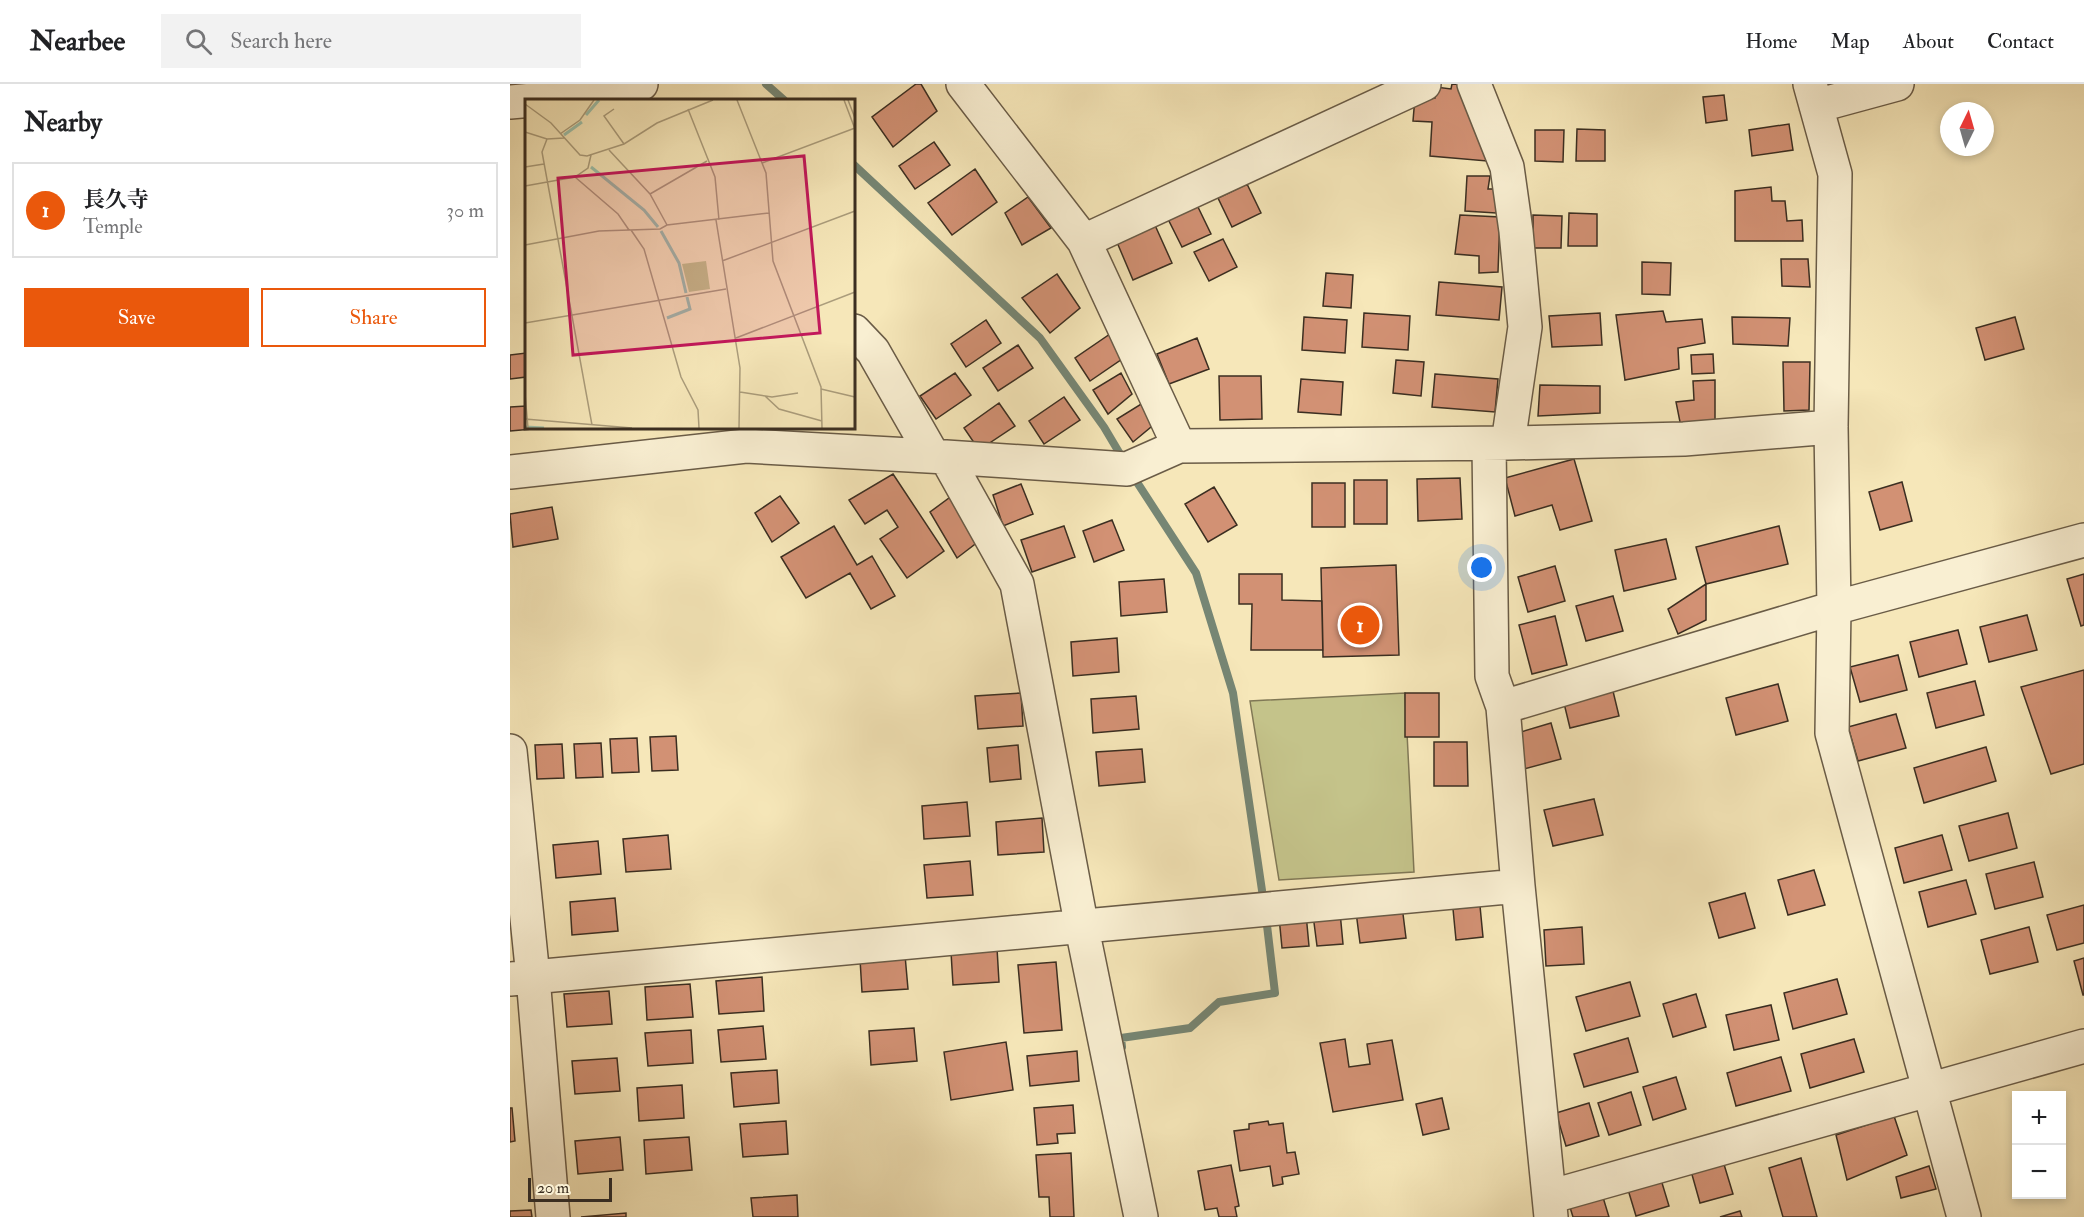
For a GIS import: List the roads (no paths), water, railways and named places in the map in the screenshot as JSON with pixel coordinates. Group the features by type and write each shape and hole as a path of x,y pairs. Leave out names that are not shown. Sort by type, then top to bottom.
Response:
{"street":[{"path":"963,84 1084,241 1179,446"},
{"path":"1084,241 1424,84"},
{"path":"1474,84 1507,167 1525,327 1498,443 1492,676 1503,707 1518,886 1550,1207 2084,1046"},
{"path":"1897,84 1813,95 1835,174 1831,427 1834,608 1832,733 1964,1217"},
{"path":"547,99 632,92"},
{"path":"510,102 525,101"},
{"path":"855,332 873,351 1017,584 1082,928 1141,1217"},
{"path":"510,472 746,446 1127,469 1179,446 1684,439 1831,427"},
{"path":"1503,707 1834,608 2084,540"},
{"path":"510,751 522,978 553,1217"},
{"path":"522,978 1518,886"}],"waterway":[{"path":"766,84 783,99"},
{"path":"855,166 1040,338 1104,427 1123,459"},
{"path":"1131,473 1196,573 1233,693 1264,904"},
{"path":"1122,1047 1121,1038 1190,1028 1219,1002 1275,993 1266,917"}],"place":[{"name":"長久寺","path":"1360,625"}]}
